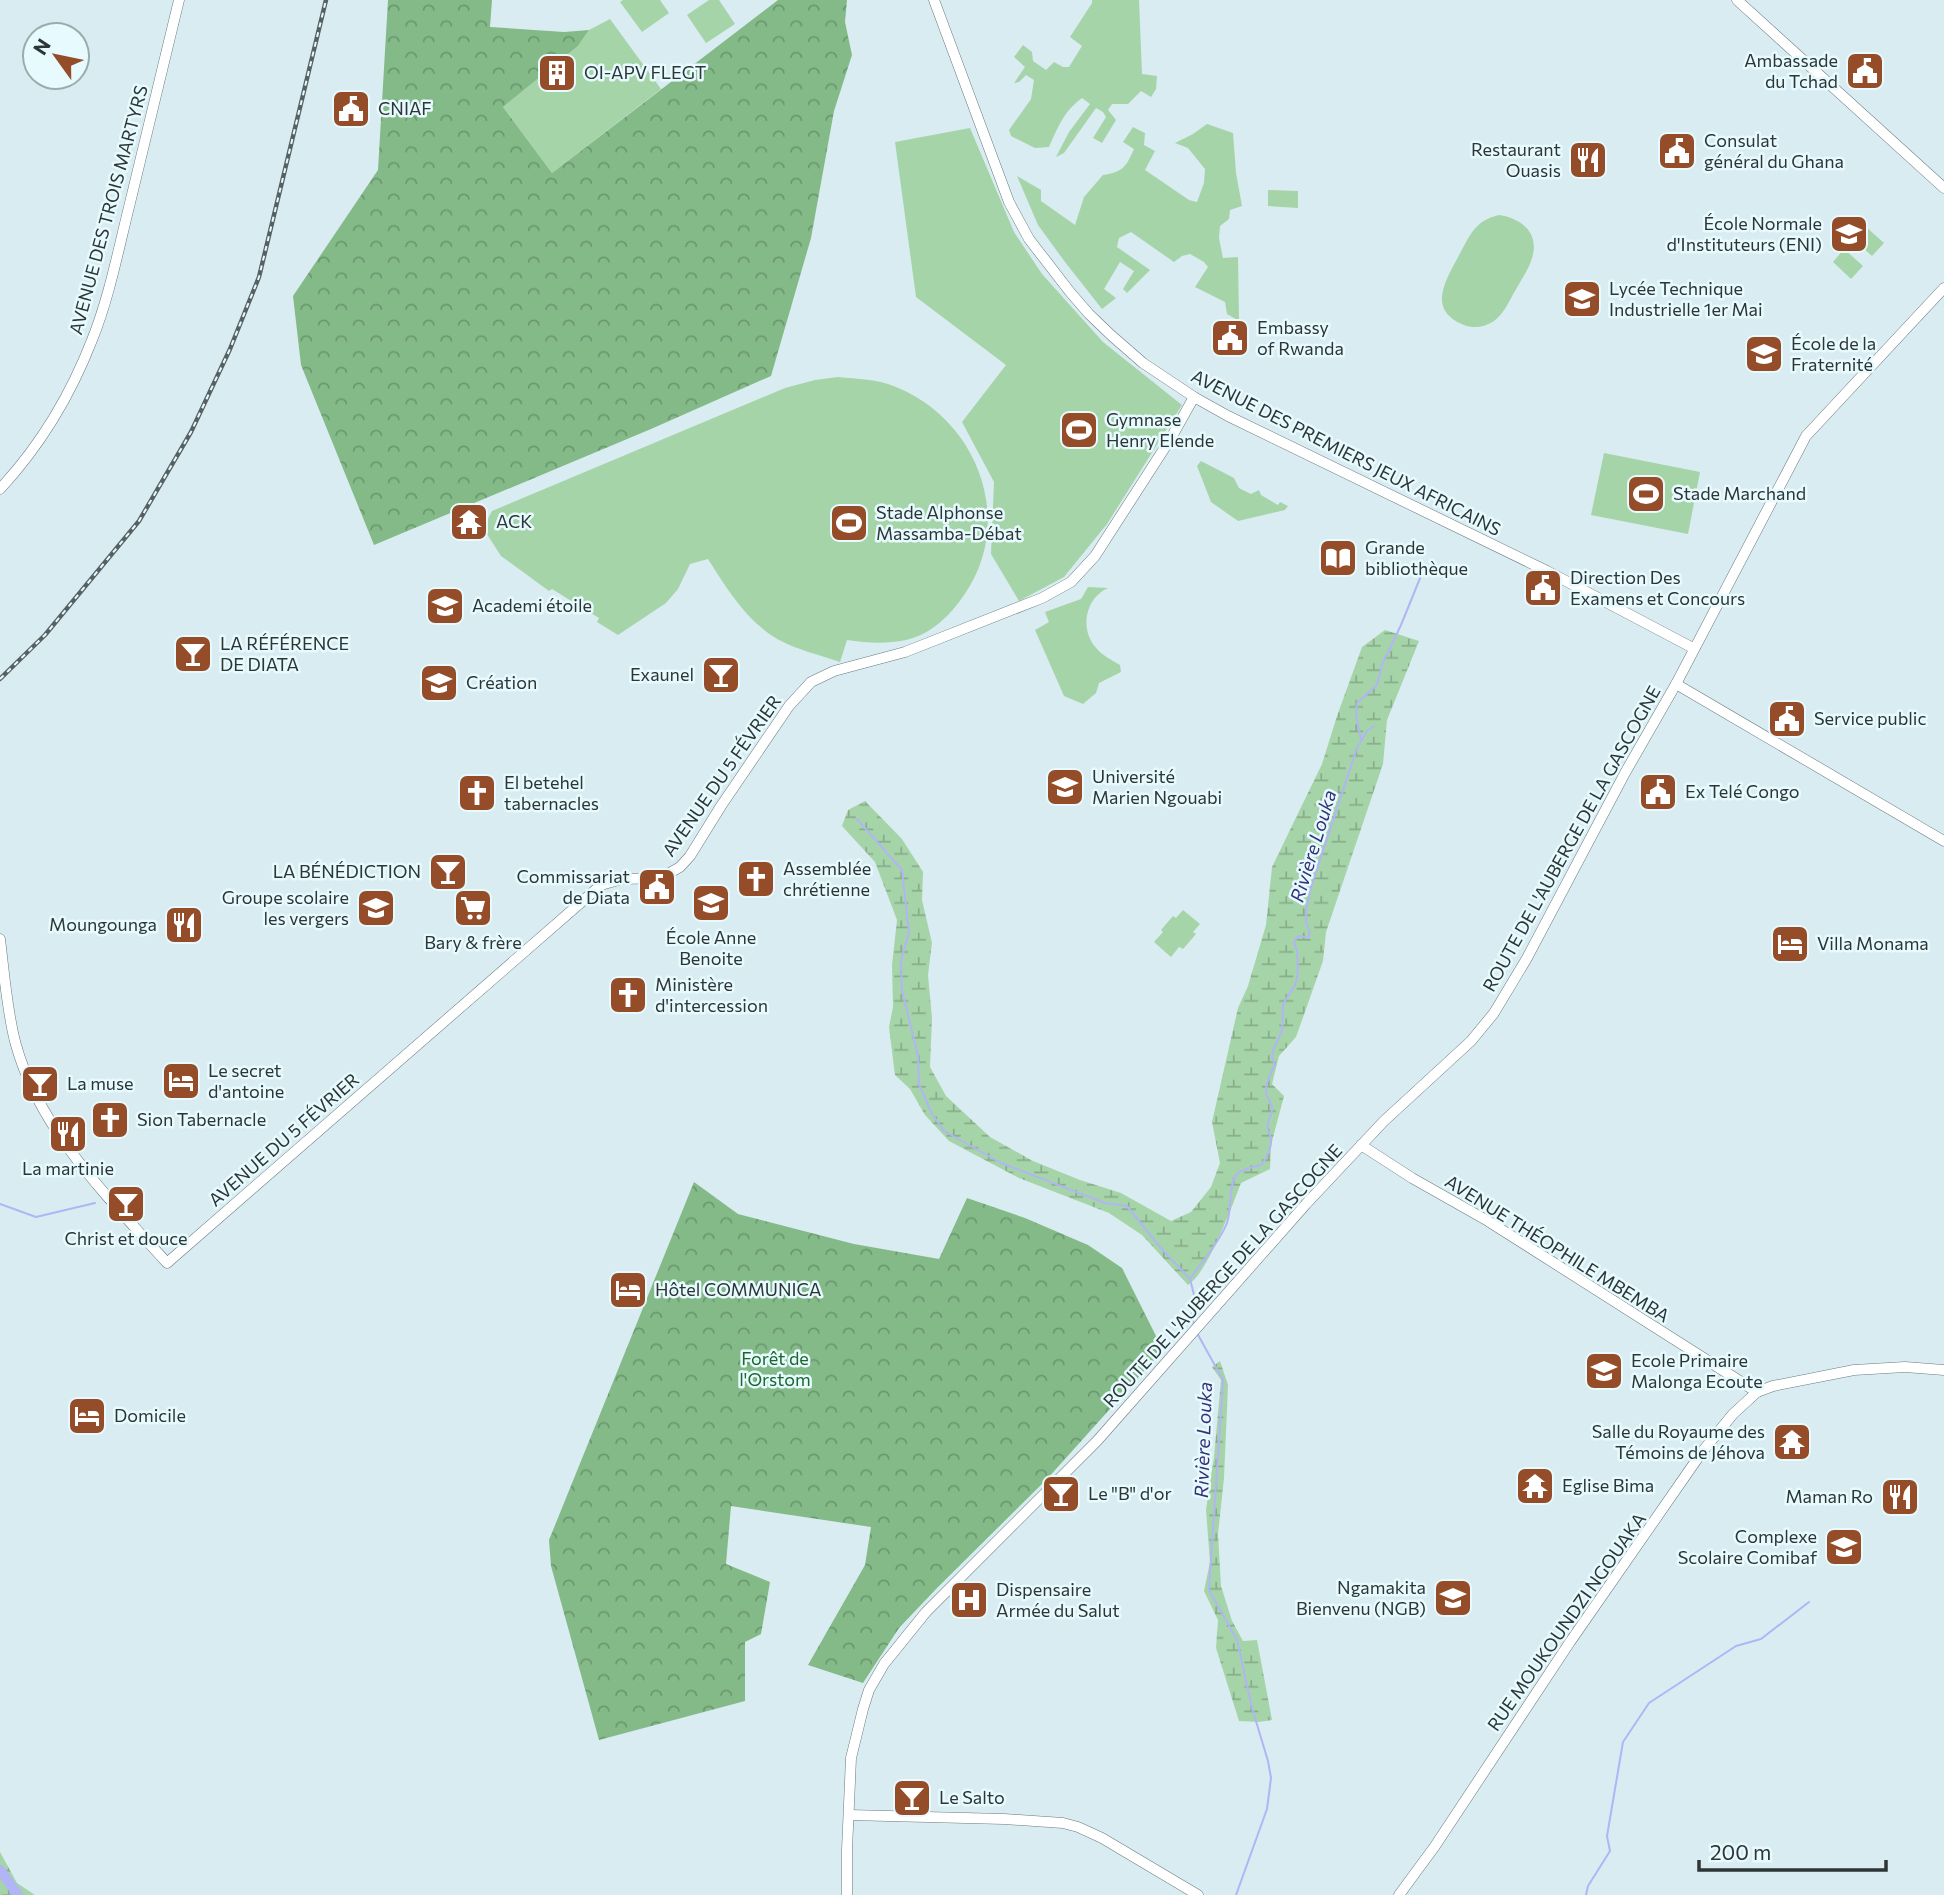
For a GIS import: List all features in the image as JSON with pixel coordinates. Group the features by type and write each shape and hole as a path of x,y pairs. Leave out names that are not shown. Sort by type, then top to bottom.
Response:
{"street":[{"name":"AVENUE DES TROIS MARTYRS","path":"0,489 47,428 92,341 120,244 179,0"},
{"name":"AVENUE DES PREMIERS JEUX AFRICAINS","path":"934,0 1009,202 1029,239 1090,314 1143,363 1194,397 1251,427 1547,571 1693,648"},
{"path":"1737,0 1944,187"},
{"name":"ROUTE DE L'AUBERGE DE LA GASCOGNE","path":"847,1895 851,1758 869,1690 884,1664 926,1612 1097,1441 1361,1145 1407,1098 1472,1041 1494,1013 1527,958 1806,436 1944,288"},
{"name":"AVENUE DU 5 FÉVRIER","path":"0,939 16,1044 32,1087 52,1123 81,1165 167,1263 601,885 622,879 661,878 680,867 690,856 789,706 811,682 834,671 905,652 1042,598 1071,582 1095,556 1171,438 1194,397"},
{"path":"1675,684 1944,841"},
{"name":"AVENUE THÉOPHILE MBEMBA","path":"1361,1145 1412,1178 1488,1221 1757,1392"},
{"name":"RUE MOUKOUNDZI NGOUAKA","path":"1399,1895 1435,1846 1563,1652 1702,1452 1733,1414 1757,1392 1773,1386 1854,1370 1905,1367 1944,1370"},
{"path":"849,1815 1063,1823 1102,1838 1198,1895"}],"green space":[{"path":"388,0 492,0 490,27 564,32 589,30 578,46 503,107 552,173 778,0 847,0 845,22 852,55 834,111 811,238 771,376 374,545 301,365 293,296 378,170"},
{"path":"660,0 669,13 642,32 620,2"},
{"path":"709,0 719,0 735,24 706,43 687,15"},
{"path":"1092,0 1139,0 1142,74 1157,76 1156,89 1151,97 1141,91 1128,104 1112,104 1108,110 1116,120 1102,143 1093,138 1106,117 1096,108 1064,153 1056,157 1069,132 1090,104 1082,98 1071,108 1049,147 1035,148 1011,136 1009,130 1031,99 1034,80 1026,75 1014,83 1025,67 1014,57 1023,45 1032,52 1033,61 1046,70 1054,62 1069,67 1082,46 1070,37"},
{"path":"610,19 661,89 552,173 503,107 578,46 589,30"},
{"path":"1207,124 1233,133 1242,206 1230,210 1229,219 1220,226 1219,238 1223,258 1238,257 1239,321 1227,314 1225,302 1195,287 1208,267 1204,262 1190,254 1174,262 1131,232 1119,238 1117,247 1150,270 1127,293 1123,289 1134,271 1120,262 1104,289 1116,298 1102,309 1038,225 1017,176 1041,190 1041,201 1075,225 1084,197 1103,175 1123,168 1129,160 1134,149 1123,142 1133,127 1145,133 1144,145 1155,151 1145,170 1189,200 1197,202 1204,183 1205,169 1188,148 1175,143"},
{"path":"970,128 1014,232 1042,274 1103,342 1182,405 1107,524 1064,577 1019,601 991,554 994,482 962,422 1006,365 916,297 895,142"},
{"path":"1268,190 1298,191 1298,208 1268,206"},
{"path":"1499,215 1515,219 1527,228 1533,241 1532,258 1498,318 1483,326 1468,326 1453,319 1446,312 1442,296 1444,287 1473,231 1483,221"},
{"path":"1865,226 1884,243 1872,256 1853,239"},
{"path":"1844,249 1863,266 1851,279 1833,262"},
{"path":"838,377 889,384 925,402 949,423 967,448 980,476 987,505 987,536 979,566 953,610 932,629 915,637 884,643 847,640 840,662 794,647 768,633 747,614 708,559 690,564 678,589 666,603 618,635 597,622 599,618 552,589 549,591 501,556 483,528 492,511 785,388"},
{"name":"Stade Marchand","path":"1604,453 1700,472 1688,534 1591,515"},
{"path":"1201,461 1234,478 1239,488 1251,494 1259,490 1261,495 1278,505 1280,502 1288,506 1285,510 1238,521 1211,502 1197,466"},
{"path":"1088,587 1108,588 1094,599 1090,607 1087,615 1088,633 1102,654 1120,665 1121,672 1099,683 1096,693 1083,704 1064,696 1035,630 1049,622 1045,612 1081,599"},
{"path":"1385,630 1419,641 1387,720 1383,764 1326,932 1323,961 1296,1037 1279,1056 1272,1084 1284,1096 1271,1145 1270,1169 1241,1183 1204,1267 1188,1285 1142,1235 1109,1213 1019,1178 949,1141 925,1115 910,1089 895,1075 889,1027 893,1007 892,965 897,920 875,862 842,826 848,810 865,801 902,839 923,872 922,900 932,943 928,975 932,1018 930,1067 946,1096 990,1137 1033,1161 1121,1193 1171,1221 1191,1212 1211,1187 1220,1163 1212,1122 1238,1008 1248,986 1266,925 1272,867 1322,764 1362,647"},
{"path":"1183,910 1200,924 1193,932 1196,934 1183,949 1179,947 1171,957 1154,942 1173,916 1176,918"},
{"name":"Forêt de l'Orstom","path":"694,1182 738,1214 854,1244 939,1259 967,1198 1025,1218 1088,1245 1122,1268 1163,1350 1047,1479 899,1628 863,1683 808,1665 865,1565 871,1527 731,1506 726,1564 770,1582 761,1634 745,1642 745,1701 599,1740 551,1566 549,1540"},
{"path":"1220,1361 1228,1385 1224,1478 1218,1534 1221,1586 1232,1621 1243,1641 1257,1640 1272,1720 1259,1722 1239,1721 1216,1648 1218,1620 1204,1591 1210,1562 1206,1510 1221,1380 1212,1367"},
{"path":"0,1852 17,1883 35,1895 0,1895"}],"waterway":[{"name":"Rivière Louka","path":"1361,739 1356,715 1357,703 1377,685 1382,665 1425,566"},
{"name":"Rivière Louka","path":"1194,1324 1194,1295 1190,1279 1224,1230 1236,1175 1261,1165 1270,1149 1268,1125 1272,1109 1266,1089 1275,1065 1273,1050 1282,1031 1283,1004 1297,978 1297,950 1294,943 1296,938 1308,938 1310,933 1306,911 1311,887 1357,748 1367,731 1374,726"},
{"path":"857,819 902,870 909,932 901,961 902,990 918,1056 919,1084 932,1114 944,1131 1001,1163 1105,1203 1127,1206 1189,1278"},
{"path":"0,1204 36,1217 95,1203"},
{"name":"Rivière Louka","path":"1197,1333 1223,1380 1209,1590 1237,1640 1271,1778 1267,1809 1236,1895"},
{"path":"1586,1895 1588,1886 1610,1851 1607,1836 1623,1742 1649,1703 1736,1646 1761,1639 1809,1602"},
{"path":"0,1870 18,1895"}],"railway":[{"path":"0,679 45,635 139,521 191,432 230,349 259,277 326,0"}],"place":[{"name":"Ambassade du Tchad","path":"1865,71"},
{"name":"OI-APV FLEGT","path":"557,73"},
{"name":"CNIAF","path":"351,109"},
{"name":"Consulat général du Ghana","path":"1677,151"},
{"name":"Restaurant Ouasis","path":"1588,160"},
{"name":"École Normale d'Instituteurs (ENI)","path":"1849,234"},
{"name":"Lycée Technique Industrielle 1er Mai","path":"1582,299"},
{"name":"Embassy of Rwanda","path":"1230,338"},
{"name":"École de la Fraternité","path":"1764,354"},
{"name":"Gymnase Henry Elende","path":"1079,430"},
{"name":"Stade Marchand","path":"1646,494"},
{"name":"ACK","path":"469,522"},
{"name":"Stade Alphonse Massamba-Débat","path":"849,523"},
{"name":"Grande bibliothèque","path":"1338,558"},
{"name":"Direction Des Examens et Concours","path":"1543,588"},
{"name":"Academi étoile","path":"445,606"},
{"name":"LA RÉFÉRENCE DE DIATA","path":"193,654"},
{"name":"Exaunel","path":"721,675"},
{"name":"Création","path":"439,683"},
{"name":"Service public","path":"1787,719"},
{"name":"Université Marien Ngouabi","path":"1065,787"},
{"name":"Ex Telé Congo","path":"1658,792"},
{"name":"El betehel tabernacles","path":"477,793"},
{"name":"LA BÉNÉDICTION","path":"448,872"},
{"name":"Assemblée chrétienne","path":"756,879"},
{"name":"Commissariat de Diata","path":"657,887"},
{"name":"École Anne Benoite","path":"711,903"},
{"name":"Groupe scolaire les vergers","path":"376,908"},
{"name":"Bary & frère","path":"473,908"},
{"name":"Moungounga","path":"184,925"},
{"name":"Villa Monama","path":"1790,944"},
{"name":"Ministère d'intercession","path":"628,995"},
{"name":"Le secret d'antoine","path":"181,1081"},
{"name":"La muse","path":"40,1084"},
{"name":"Sion Tabernacle","path":"110,1120"},
{"name":"La martinie","path":"68,1134"},
{"name":"Christ et douce","path":"126,1204"},
{"name":"Hôtel COMMUNICA","path":"628,1290"},
{"name":"Ecole Primaire Malonga Ecoute","path":"1604,1371"},
{"name":"Domicile","path":"87,1416"},
{"name":"Salle du Royaume des Témoins de Jéhova","path":"1792,1442"},
{"name":"Eglise Bima","path":"1535,1486"},
{"name":"Le \"B\" d'or","path":"1061,1494"},
{"name":"Maman Ro","path":"1900,1497"},
{"name":"Complexe Scolaire Comibaf","path":"1844,1547"},
{"name":"Ngamakita Bienvenu (NGB)","path":"1453,1598"},
{"name":"Dispensaire Armée du Salut","path":"969,1600"},
{"name":"Le Salto","path":"912,1798"}]}
